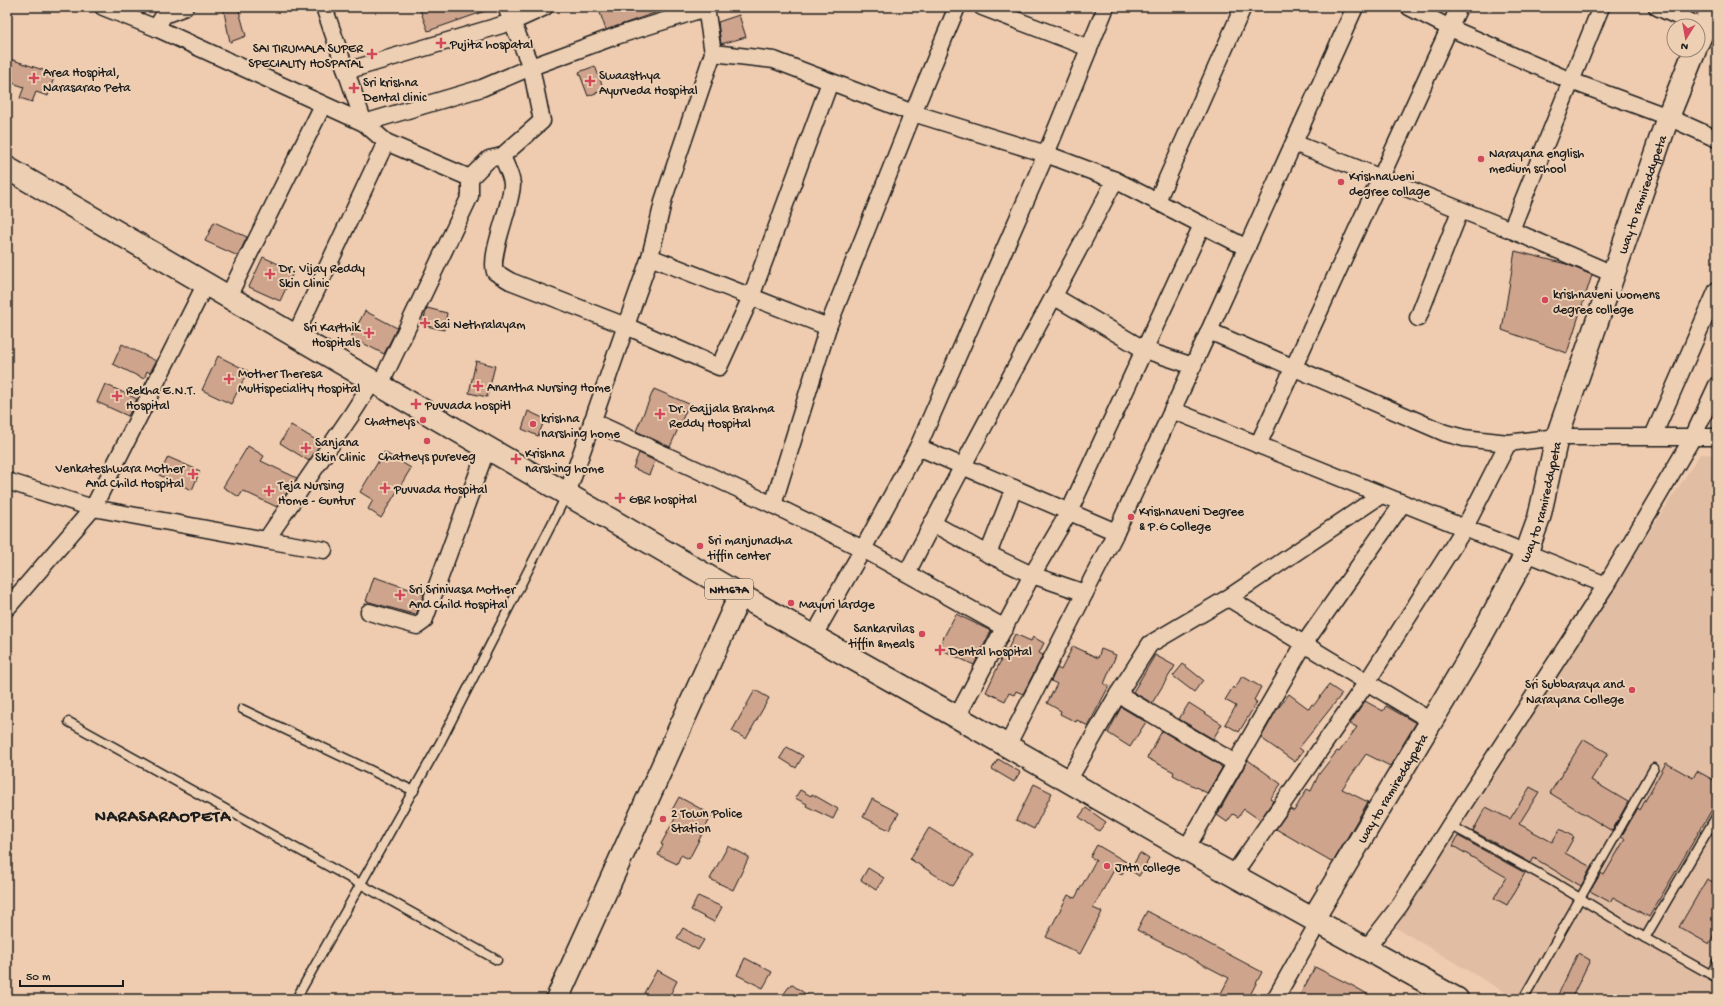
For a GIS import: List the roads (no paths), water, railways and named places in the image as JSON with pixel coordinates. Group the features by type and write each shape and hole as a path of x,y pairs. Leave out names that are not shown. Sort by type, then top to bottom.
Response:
{"main road":[{"path":"1706,23 1713,7"},
{"name":"way to ramireddypeta","path":"1316,921 1468,660 1526,554 1540,518 1557,437 1668,117 1692,58"},
{"name":"NH167A","path":"7,168 813,637 957,717 1186,849 1457,999"},
{"path":"557,999 740,595"}],"street":[{"path":"103,7 156,28 364,123 386,142 470,178"},
{"path":"156,28 164,15 185,7"},
{"path":"324,7 364,123"},
{"path":"266,540 352,414 376,383 470,196 470,178 489,159 502,156 542,121 531,67 506,7"},
{"path":"346,71 512,22 545,7"},
{"path":"364,123 482,88 531,67 616,36 707,7 714,53 664,198 650,257 567,495"},
{"path":"773,505 828,327 957,7"},
{"path":"982,7 1090,48"},
{"path":"813,637 918,447 1046,154 1106,7"},
{"path":"1157,201 1243,7"},
{"path":"1007,746 1116,532 1210,331 1355,7"},
{"path":"1408,7 1450,28 1571,81 1668,117 1717,139"},
{"path":"1258,444 1459,7"},
{"path":"1511,230 1601,7"},
{"path":"1657,7 1674,18"},
{"path":"714,53 774,60 913,113 1046,154 1115,180 1247,248"},
{"path":"502,156 512,184 493,267 495,272 510,281 626,326 719,367 751,297 830,82"},
{"path":"228,297 323,104"},
{"path":"295,336 386,142"},
{"path":"1294,143 1460,211 1511,230 1613,274"},
{"path":"907,573 962,465 1055,296 1115,180"},
{"path":"1418,318 1460,211"},
{"path":"957,717 1032,575 1069,512 1202,225"},
{"path":"650,257 828,327"},
{"path":"7,608 93,508 206,283"},
{"path":"1653,436 1717,290"},
{"path":"1055,296 1145,350 1193,366"},
{"path":"1210,331 1445,433 1471,439 1508,443 1557,437 1717,436"},
{"path":"1366,949 1400,905 1450,825 1606,586 1693,436 1717,386"},
{"path":"1172,410 1606,586"},
{"path":"592,421 773,505 863,549 1005,628"},
{"path":"1233,875 1367,682 1464,529 1508,443"},
{"path":"918,447 1116,532"},
{"path":"369,612 417,626 424,621 487,448"},
{"path":"7,481 93,508 324,550"},
{"path":"988,554 1014,488"},
{"path":"1068,781 1118,694 1150,644 1228,598 1381,495"},
{"path":"1186,849 1304,644 1403,503"},
{"path":"932,523 988,554 1032,575 1085,593"},
{"path":"1228,598 1432,721"},
{"path":"1118,694 1235,763"},
{"path":"1275,999 1316,921"}],"lane":[{"path":"296,999 414,791 567,495"},
{"path":"242,709 414,791"},
{"path":"69,722 497,960"},
{"path":"1523,999 1654,768"},
{"path":"1646,938 1717,815"},
{"path":"1450,825 1714,976 1717,962"}],"place":[{"name":"Pujita hospatal","path":"441,43"},
{"name":"SAI TIRUMALA SUPER SPECIALITY HOSPATAL","path":"372,54"},
{"name":"Area Hospital, Narasarao Peta","path":"34,78"},
{"name":"Swaasthya Ayurveda Hospital","path":"590,81"},
{"name":"Sri krishna Dental clinic","path":"354,88"},
{"name":"Narayana english medium school","path":"1481,159"},
{"name":"Krishnaweni degree collage","path":"1341,182"},
{"name":"Dr. Vijay Reddy Skin Clinic","path":"270,274"},
{"name":"krishnaveni womens degree college","path":"1545,300"},
{"name":"Sai Nethralayam","path":"425,323"},
{"name":"Sri Karthik Hospitals","path":"369,333"},
{"name":"Mother Theresa Multispeciality Hospital","path":"229,379"},
{"name":"Anantha Nursing Home","path":"478,386"},
{"name":"Rekha E.N.T. Hospital","path":"117,396"},
{"name":"Puvvada hospitl","path":"416,404"},
{"name":"Dr. Gajjala Brahma Reddy Hospital","path":"660,414"},
{"name":"Chatneys","path":"423,420"},
{"name":"krishna narshing home","path":"533,424"},
{"name":"Chatneys pureveg","path":"427,441"},
{"name":"Sanjana Skin Clinic","path":"306,448"},
{"name":"Krishna narshing home","path":"516,459"},
{"name":"Venkateshwara Mother And Child Hospital","path":"193,474"},
{"name":"Puvvada Hospital","path":"385,488"},
{"name":"Teja Nursing Home - Guntur","path":"269,491"},
{"name":"GBR hospital","path":"620,498"},
{"name":"Krishnaveni Degree & P.G College","path":"1131,517"},
{"name":"Sri manjunadha tiffin center","path":"700,546"},
{"name":"Sri Srinivasa Mother And Child Hospital","path":"400,595"},
{"name":"Mayuri lardge","path":"791,603"},
{"name":"Sankarvilas tiffin &meals","path":"922,634"},
{"name":"Dental hospital","path":"940,650"},
{"name":"Sri Subbaraya and Narayana College","path":"1632,690"},
{"name":"2 Town Police Station","path":"663,819"},
{"name":"Jntn college","path":"1107,866"}],"district":[{"name":"NARASARAOPETA","path":"163,815"}]}
